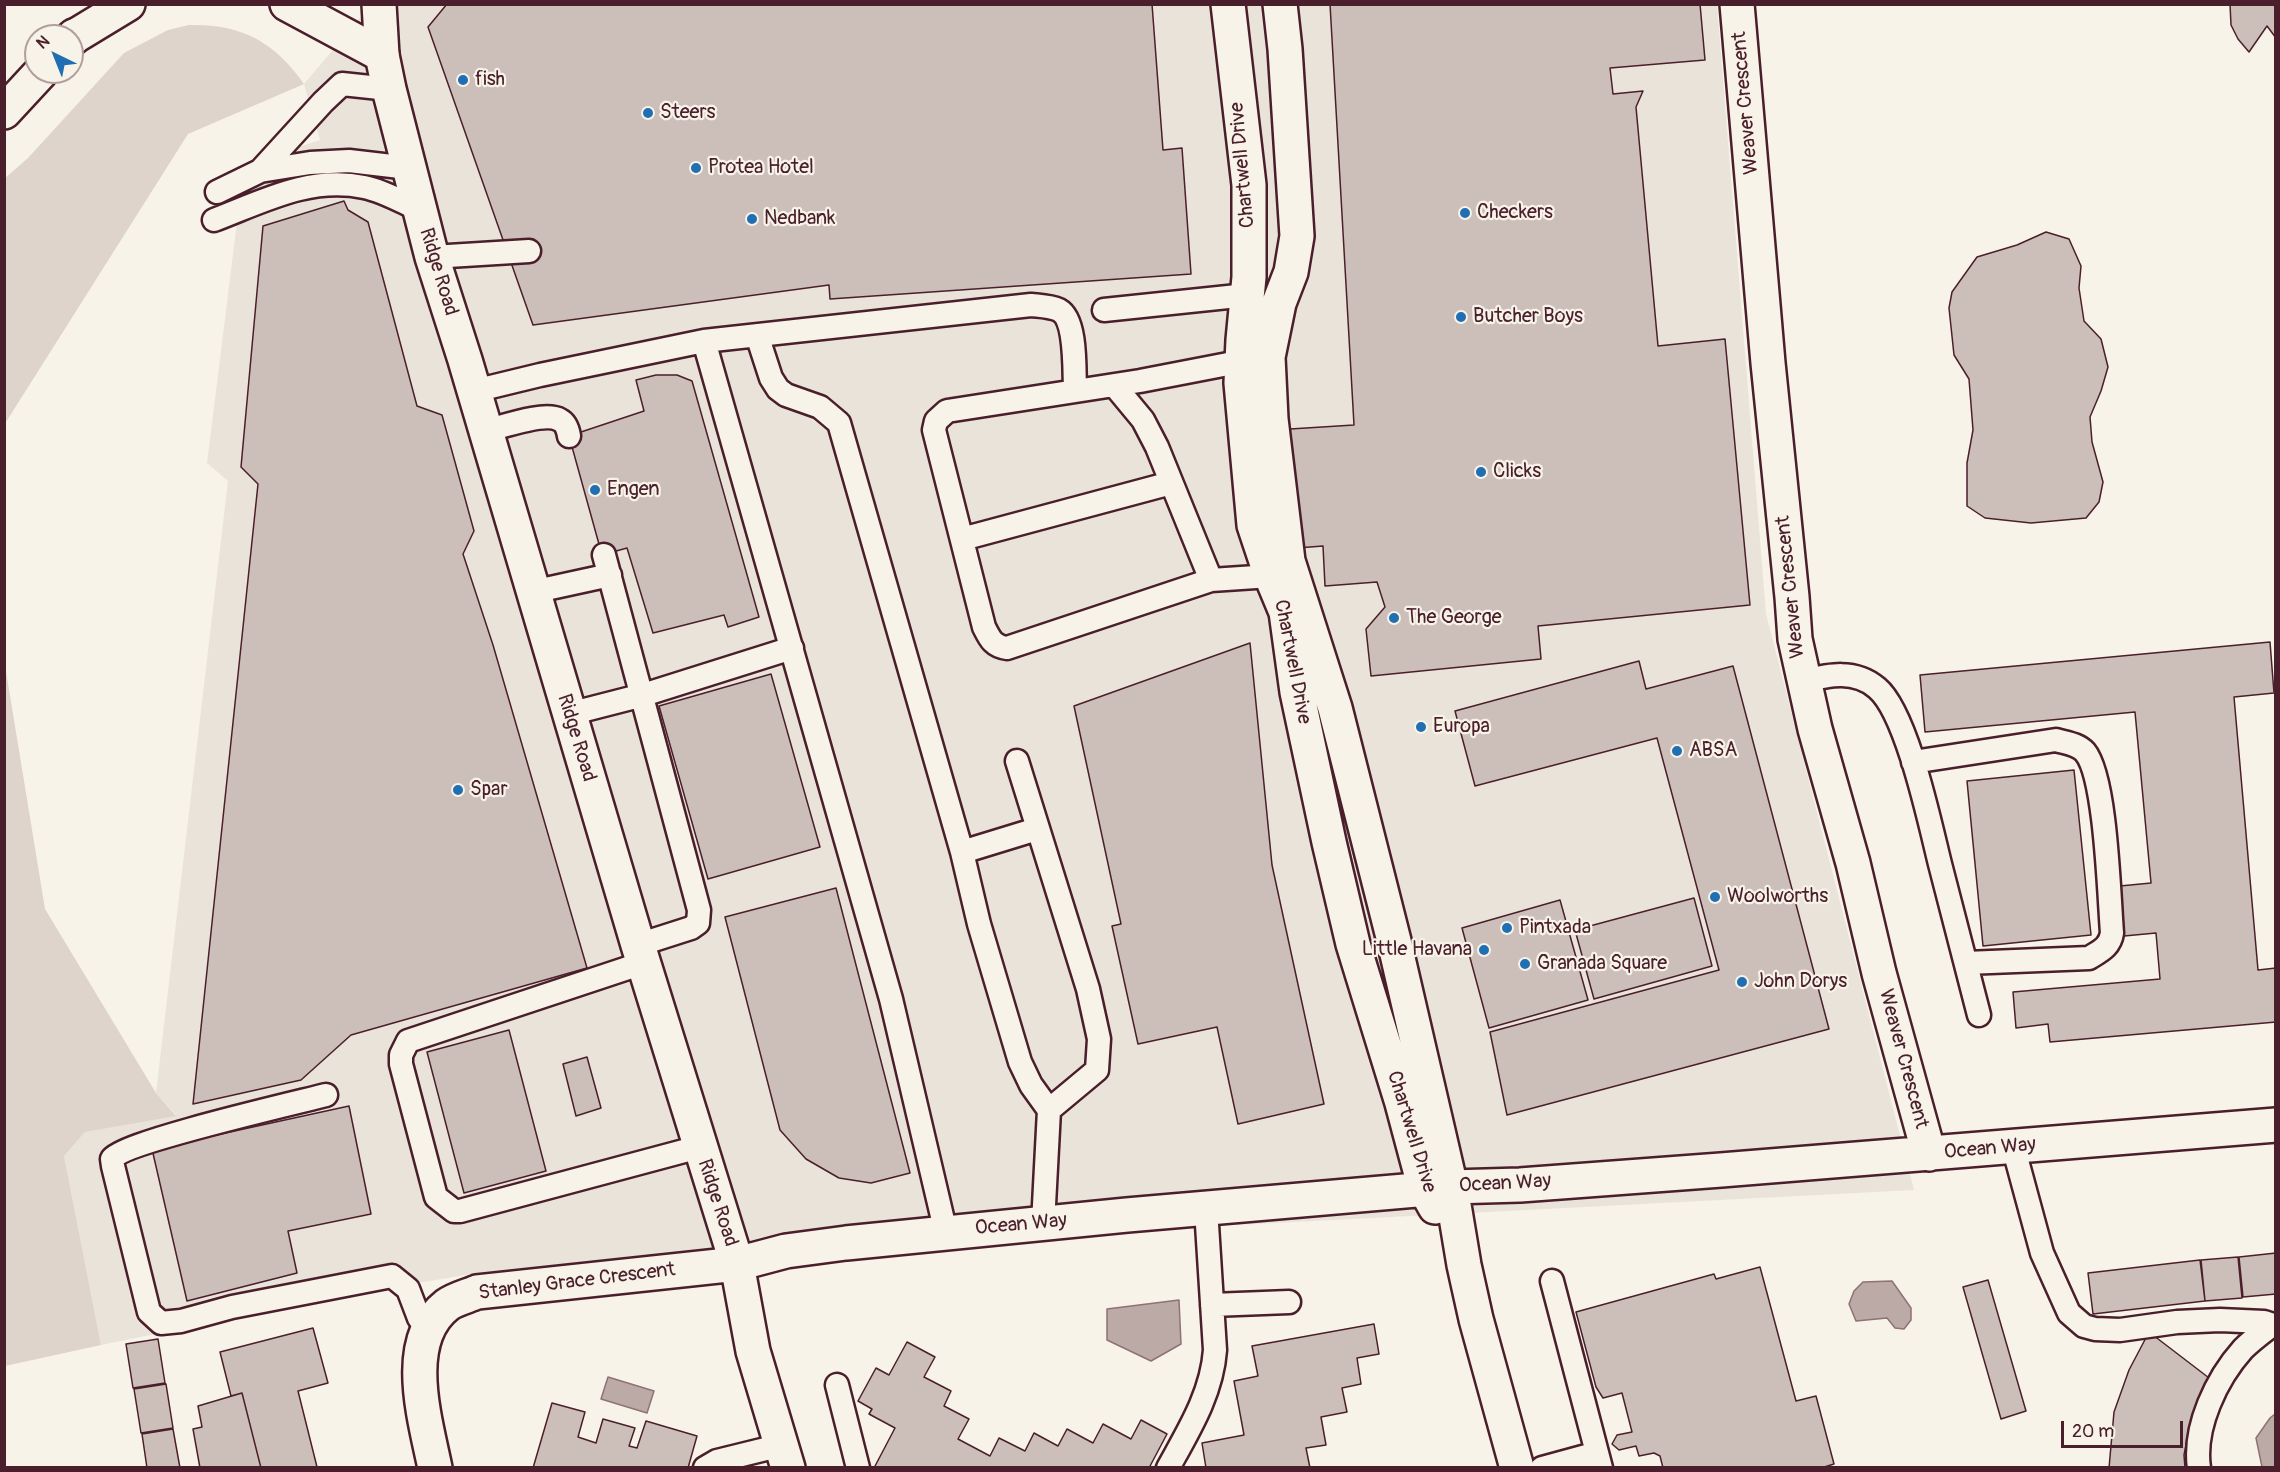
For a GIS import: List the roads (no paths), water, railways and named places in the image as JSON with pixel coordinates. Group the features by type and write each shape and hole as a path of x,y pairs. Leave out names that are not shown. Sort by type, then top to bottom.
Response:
{"main road":[{"path":"84,31 128,4"},
{"path":"287,4 382,55"},
{"name":"Ridge Road","path":"379,4 382,55 432,256 699,1147 737,1264 753,1351 785,1456"},
{"name":"Chartwell Drive","path":"1228,4 1249,185 1247,295 1255,359 1245,440 1254,525 1283,580 1335,708 1395,941 1438,1188 1464,1265 1476,1318 1517,1467"},
{"name":"Chartwell Drive","path":"1255,359 1291,272 1298,236 1280,4"},
{"name":"Weaver Crescent","path":"1737,4 1795,639 1803,681 1929,1154"},
{"path":"4,87 24,72"},
{"path":"4,112 30,84"},
{"name":"Ocean Way","path":"737,1264 786,1251 1127,1215 1438,1188 1520,1185 2276,1125"},
{"name":"Stanley Grace Crescent","path":"435,1467 425,1416 420,1366 422,1342 431,1323 448,1304 477,1292 737,1264"}],"lane":[{"path":"260,171 342,84 389,88"},
{"path":"217,192 260,171 310,163 349,161 410,168"},
{"path":"214,220 272,195 320,184 364,188 420,210"},
{"path":"432,256 529,251"},
{"path":"1104,310 1247,295"},
{"path":"474,391 704,341 1031,305 1059,310 1066,316 1071,329 1075,391"},
{"path":"757,335 771,378 778,389 786,395 819,407 839,423 962,852 979,924 1020,1062 1031,1085 1049,1110 1043,1224"},
{"path":"704,341 891,999 946,1233"},
{"path":"1255,359 1114,385 947,411 940,415 934,430 984,627 996,646 1007,648 1211,580 1283,580"},
{"path":"1114,385 1143,420 1157,447 1211,580"},
{"path":"485,431 546,417 560,419 567,427 569,436"},
{"path":"962,539 1171,483"},
{"path":"532,592 607,565 700,916 698,923 691,928 641,954 408,1041 401,1055 401,1064 436,1197 454,1211 460,1211 699,1147"},
{"path":"569,714 643,695 792,648"},
{"path":"1803,681 1833,674 1857,677 1878,689 1895,714 1913,762 1979,1015"},
{"path":"1913,762 2056,740 2078,746 2086,753 2096,777 2101,801 2111,941 2089,958 1965,963"},
{"path":"1017,761 1088,989 1099,1039 1097,1070 1049,1110"},
{"path":"962,852 1037,829"},
{"path":"326,1095 152,1140 116,1153 112,1159 113,1166 149,1312 160,1323 181,1321 232,1307 392,1276 408,1289 419,1318 431,1323"},
{"path":"2013,1146 2042,1252 2069,1313 2084,1326 2120,1330 2177,1322 2220,1320 2264,1322 2274,1325"},
{"path":"1168,1467 1202,1403 1214,1367 1215,1350 1206,1209"},
{"path":"1542,1467 1599,1460 1552,1281"},
{"path":"1212,1305 1289,1302"},
{"path":"2199,1467 2199,1435 2225,1372 2244,1348 2274,1325"},
{"path":"837,1385 858,1467"},
{"path":"705,1467 717,1461 785,1456"}],"place":[{"name":"fish","path":"463,80"},
{"name":"Steers","path":"648,113"},
{"name":"Protea Hotel","path":"696,168"},
{"name":"Checkers","path":"1465,213"},
{"name":"Nedbank","path":"752,219"},
{"name":"Butcher Boys","path":"1461,317"},
{"name":"Clicks","path":"1481,472"},
{"name":"Engen","path":"595,490"},
{"name":"The George","path":"1394,618"},
{"name":"Europa","path":"1421,727"},
{"name":"ABSA","path":"1677,751"},
{"name":"Spar","path":"458,790"},
{"name":"Woolworths","path":"1715,897"},
{"name":"Pintxada","path":"1507,928"},
{"name":"Little Havana","path":"1484,950"},
{"name":"Granada Square","path":"1525,964"},
{"name":"John Dorys","path":"1742,982"}]}
